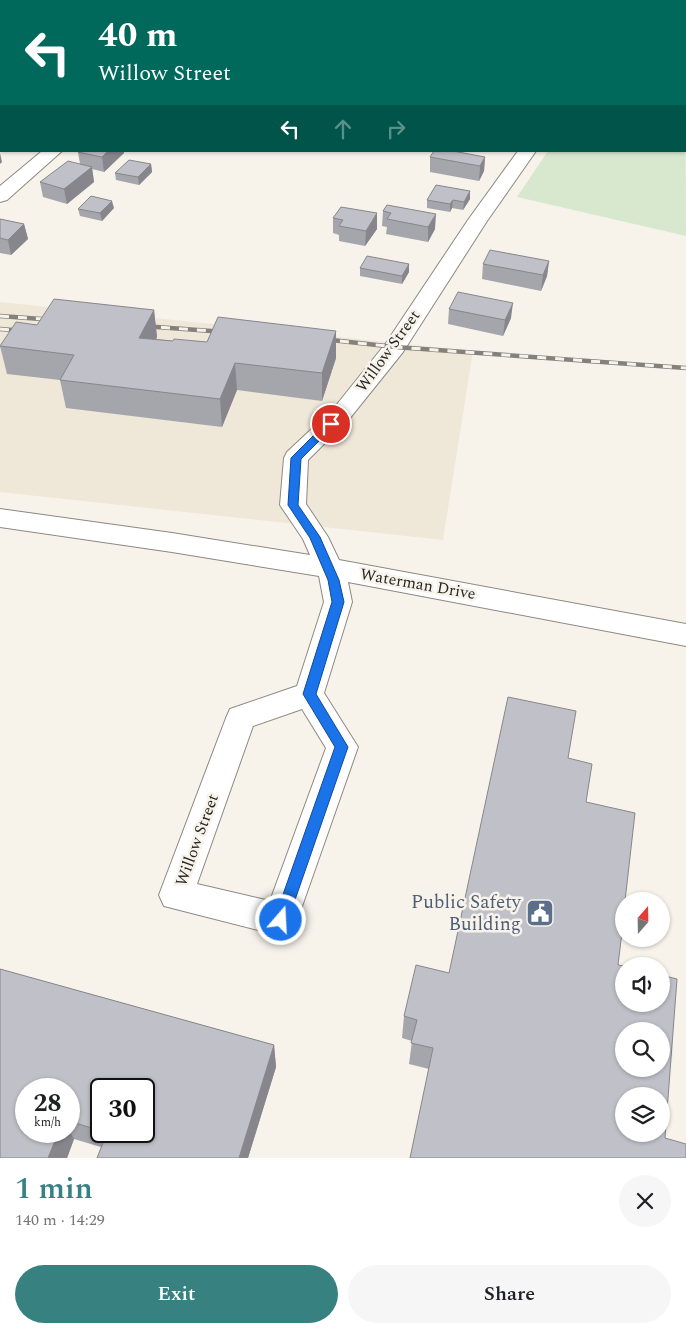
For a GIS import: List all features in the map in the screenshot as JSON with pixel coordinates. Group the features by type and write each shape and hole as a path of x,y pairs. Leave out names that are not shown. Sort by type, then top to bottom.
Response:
{"main road":[{"path":"0,196 52,152"},
{"name":"Willow Street","path":"310,694 241,718 176,895 281,920 342,747 310,694 338,602 334,580 327,569 315,537 293,505 296,458 342,413 395,347 478,220 526,152"},
{"name":"Waterman Drive","path":"0,518 107,532 506,599 686,635"}],"shaded area":[{"path":"0,302 473,351 443,540 0,492"}],"green space":[{"path":"547,152 686,152 686,236 517,197"}],"building":[{"path":"78,152 107,152 102,157"},
{"path":"433,152 458,152 485,157 480,166 430,157"},
{"path":"129,160 151,164 138,177 115,173"},
{"path":"68,161 92,167 64,189 40,182"},
{"path":"436,185 470,191 464,202 453,200 450,204 427,200"},
{"path":"91,196 112,201 100,213 78,209"},
{"path":"387,205 436,214 428,227 387,219 391,213 383,211"},
{"path":"341,207 377,213 366,231 339,226 343,220 333,218"},
{"path":"0,219 24,224 8,240 0,238"},
{"path":"490,250 549,261 543,275 483,264"},
{"path":"367,256 409,264 402,276 360,268"},
{"path":"458,292 513,303 505,320 449,309"},
{"path":"54,299 154,310 139,338 207,342 218,317 336,331 322,373 235,363 220,399 60,380 74,355 0,346 16,322 37,325"},
{"name":"Public Safety Building","path":"508,697 576,711 568,758 592,764 586,802 635,813 626,892 615,892 615,948 620,948 619,957 615,957 615,1012 670,1012 670,977 677,979 670,1072 670,1022 615,1022 615,1077 670,1077 669,1087 615,1087 615,1142 670,1142 670,1139 686,1144 686,1158 410,1158 433,1048 411,1043 417,1020 404,1016 416,965 449,973"},
{"path":"0,969 274,1045 239,1158 97,1158 103,1143 155,1143 155,1078 90,1078 90,1128 80,1124 80,1078 15,1078 15,1143 54,1143 48,1158 0,1158"}],"railway":[{"path":"0,316 55,320"},
{"path":"143,326 225,332"},
{"path":"0,329 25,331"},
{"path":"322,339 395,347 686,368"}],"place":[{"name":"Public Safety Building","path":"540,913"}],"route":[{"path":"281,920 342,747 310,694 338,602 334,580 327,569 315,537 293,505 296,458 331,424"}]}
